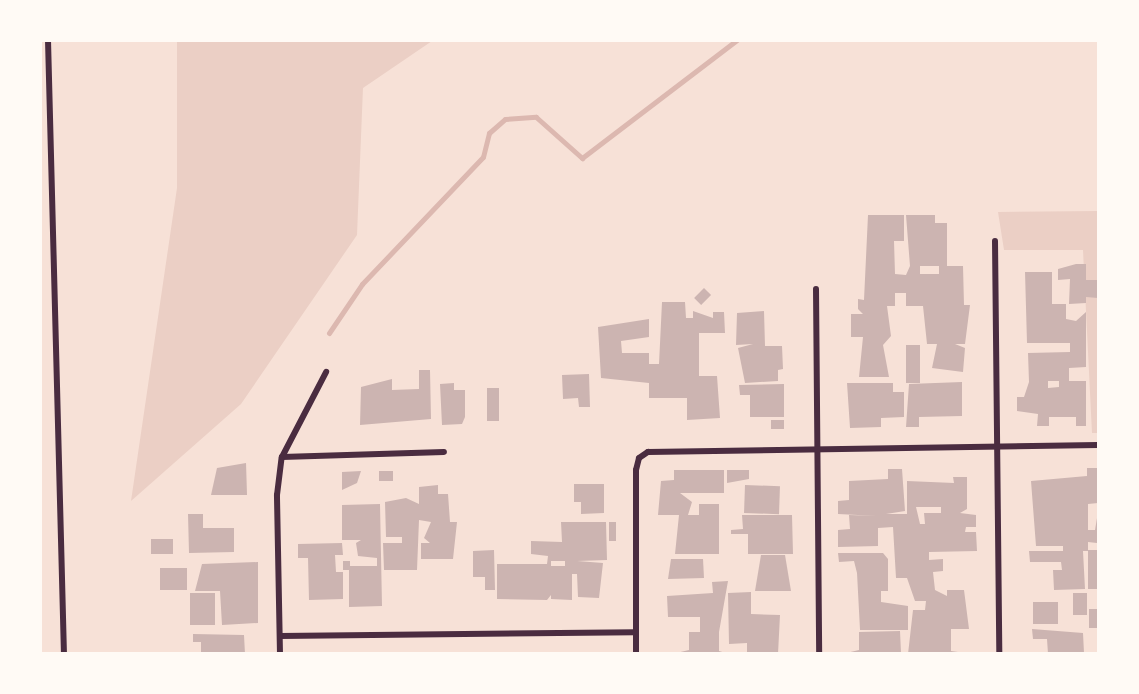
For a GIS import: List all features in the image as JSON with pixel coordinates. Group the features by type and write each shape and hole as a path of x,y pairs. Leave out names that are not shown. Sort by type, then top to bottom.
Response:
{"street":[{"path":"48,40 64,654"},
{"path":"995,240 999,654"},
{"path":"816,289 819,654"},
{"path":"280,654 277,495 282,457 326,372"},
{"path":"636,654 639,458 663,449 1098,446"},
{"path":"282,457 444,452"},
{"path":"280,636 635,632"}],"shaded area":[{"path":"177,41 432,41 363,88 357,235 241,404 131,501 177,188"},
{"path":"1098,211 1098,433 1092,433 1083,250 1004,250 998,212"}],"building":[{"path":"868,215 904,215 904,241 894,241 895,274 906,275 910,266 906,215 935,215 935,223 947,223 947,266 963,266 964,305 970,305 965,344 955,344 965,348 963,372 932,368 937,344 927,344 923,306 906,306 906,293 895,293 895,306 887,306 891,336 883,345 889,377 859,377 863,337 851,337 851,314 863,314 858,309 858,299 864,300","holes":["920,266 939,266 939,274 920,274"]},
{"path":"1086,264 1086,280 1098,280 1098,298 1086,297 1086,303 1069,304 1070,279 1058,280 1058,269"},
{"path":"1025,272 1052,272 1052,304 1066,304 1066,319 1076,321 1086,312 1086,367 1069,368 1069,381 1086,381 1086,426 1076,426 1076,417 1049,417 1049,426 1037,426 1038,414 1017,411 1017,397 1024,397 1029,382 1028,353 1070,352 1070,343 1027,343","holes":["1048,381 1059,381 1059,387 1048,388"]},
{"path":"704,288 711,295 701,305 694,298"},
{"path":"662,302 685,302 686,318 693,318 693,311 713,318 713,312 724,312 725,333 699,333 699,376 717,376 720,418 687,420 687,398 649,398 649,383 601,378 598,327 649,319 649,337 621,341 622,353 649,353 649,364 659,364"},
{"path":"764,311 765,346 782,346 783,369 778,370 778,381 745,383 738,348 753,344 736,345 737,313"},
{"path":"906,345 920,345 920,383 906,383"},
{"path":"419,370 430,370 431,419 360,425 361,387 392,379 392,390 419,389"},
{"path":"589,374 590,407 579,407 578,398 563,399 562,375"},
{"path":"962,382 962,416 919,417 919,427 906,427 909,384"},
{"path":"454,383 454,390 465,390 465,417 462,424 442,425 440,384"},
{"path":"847,383 893,383 893,392 904,392 904,417 881,418 881,427 850,428"},
{"path":"784,384 784,417 750,417 750,395 740,395 739,385"},
{"path":"487,388 499,388 499,421 487,421"},
{"path":"771,420 784,420 784,429 771,429"},
{"path":"246,463 247,495 211,495 217,468"},
{"path":"1087,468 1098,468 1098,503 1088,504 1088,530 1095,530 1098,512 1098,532 1097,543 1088,542 1088,551 1083,551 1085,589 1054,590 1053,570 1062,570 1061,562 1030,562 1029,551 1063,551 1063,546 1036,546 1031,481 1087,476"},
{"path":"888,469 902,469 905,511 886,514 907,514 907,481 954,483 953,477 967,477 967,509 960,513 976,515 976,527 966,527 965,532 976,532 977,551 929,552 929,560 943,559 943,571 933,572 935,590 947,596 947,590 964,590 969,629 951,629 951,651 972,654 908,654 913,610 925,610 926,601 915,601 907,578 896,578 893,527 878,528 878,546 838,547 838,530 850,529 849,515 878,516 838,514 838,501 849,500 849,481 888,479","holes":["916,507 941,507 941,513 924,513 925,524 920,524"]},
{"path":"674,470 724,470 724,493 680,493 692,502 688,515 699,515 699,504 719,504 719,554 675,554 679,515 658,515 661,481 674,480"},
{"path":"727,470 749,470 749,479 727,483"},
{"path":"361,471 357,483 342,490 342,472"},
{"path":"379,471 393,471 393,481 379,481"},
{"path":"574,484 604,484 604,513 581,514 581,502 574,502"},
{"path":"438,485 438,494 448,494 450,522 457,522 453,559 421,559 421,543 430,543 424,538 431,522 419,520 417,570 384,570 383,543 402,543 402,537 386,537 385,502 406,498 419,504 419,487"},
{"path":"745,485 780,486 779,514 744,513"},
{"path":"380,504 382,606 349,607 349,570 343,570 343,561 350,561 350,566 377,566 377,558 358,556 356,543 361,540 342,540 342,505"},
{"path":"188,514 203,514 203,528 234,528 234,552 189,553"},
{"path":"742,515 792,515 793,554 748,554 748,534 731,534 731,530 743,529"},
{"path":"561,522 606,522 607,560 577,561 603,563 599,598 578,597 577,574 572,574 572,600 551,599 551,595 547,600 497,599 497,564 547,564 548,556 531,554 531,541 562,542","holes":["551,561 565,561 565,566 551,566"]},
{"path":"609,522 616,522 616,541 609,541"},
{"path":"151,539 173,539 173,554 151,554"},
{"path":"342,543 343,555 335,555 336,572 343,572 343,599 309,600 308,558 298,558 298,544"},
{"path":"494,550 495,590 485,590 485,577 473,577 473,551"},
{"path":"1088,550 1098,550 1098,589 1088,589"},
{"path":"838,553 883,553 888,559 888,591 881,591 881,602 908,606 908,630 860,630 857,573 854,561 839,562"},
{"path":"761,555 785,555 791,591 755,591"},
{"path":"671,559 703,559 704,578 668,579"},
{"path":"258,562 258,623 222,625 220,591 195,591 202,564"},
{"path":"160,568 187,568 187,590 160,590"},
{"path":"728,581 719,632 719,651 729,654 672,654 689,650 689,632 700,632 700,617 668,617 667,596 713,593 712,582"},
{"path":"751,592 751,614 780,615 778,654 747,654 747,643 729,644 728,593"},
{"path":"190,593 215,593 215,625 190,625"},
{"path":"1073,593 1087,593 1087,615 1073,615"},
{"path":"1033,602 1058,602 1058,624 1033,624"},
{"path":"1089,609 1098,609 1098,628 1089,628"},
{"path":"1032,629 1083,633 1084,653 1048,654 1047,639 1033,639"},
{"path":"900,631 901,653 842,654 859,650 859,632"},
{"path":"193,634 244,635 245,654 201,654 201,642 193,642"}],"waterway":[{"path":"329,333 362,284 483,157 489,133 505,119 536,117 582,158 737,40"}]}
